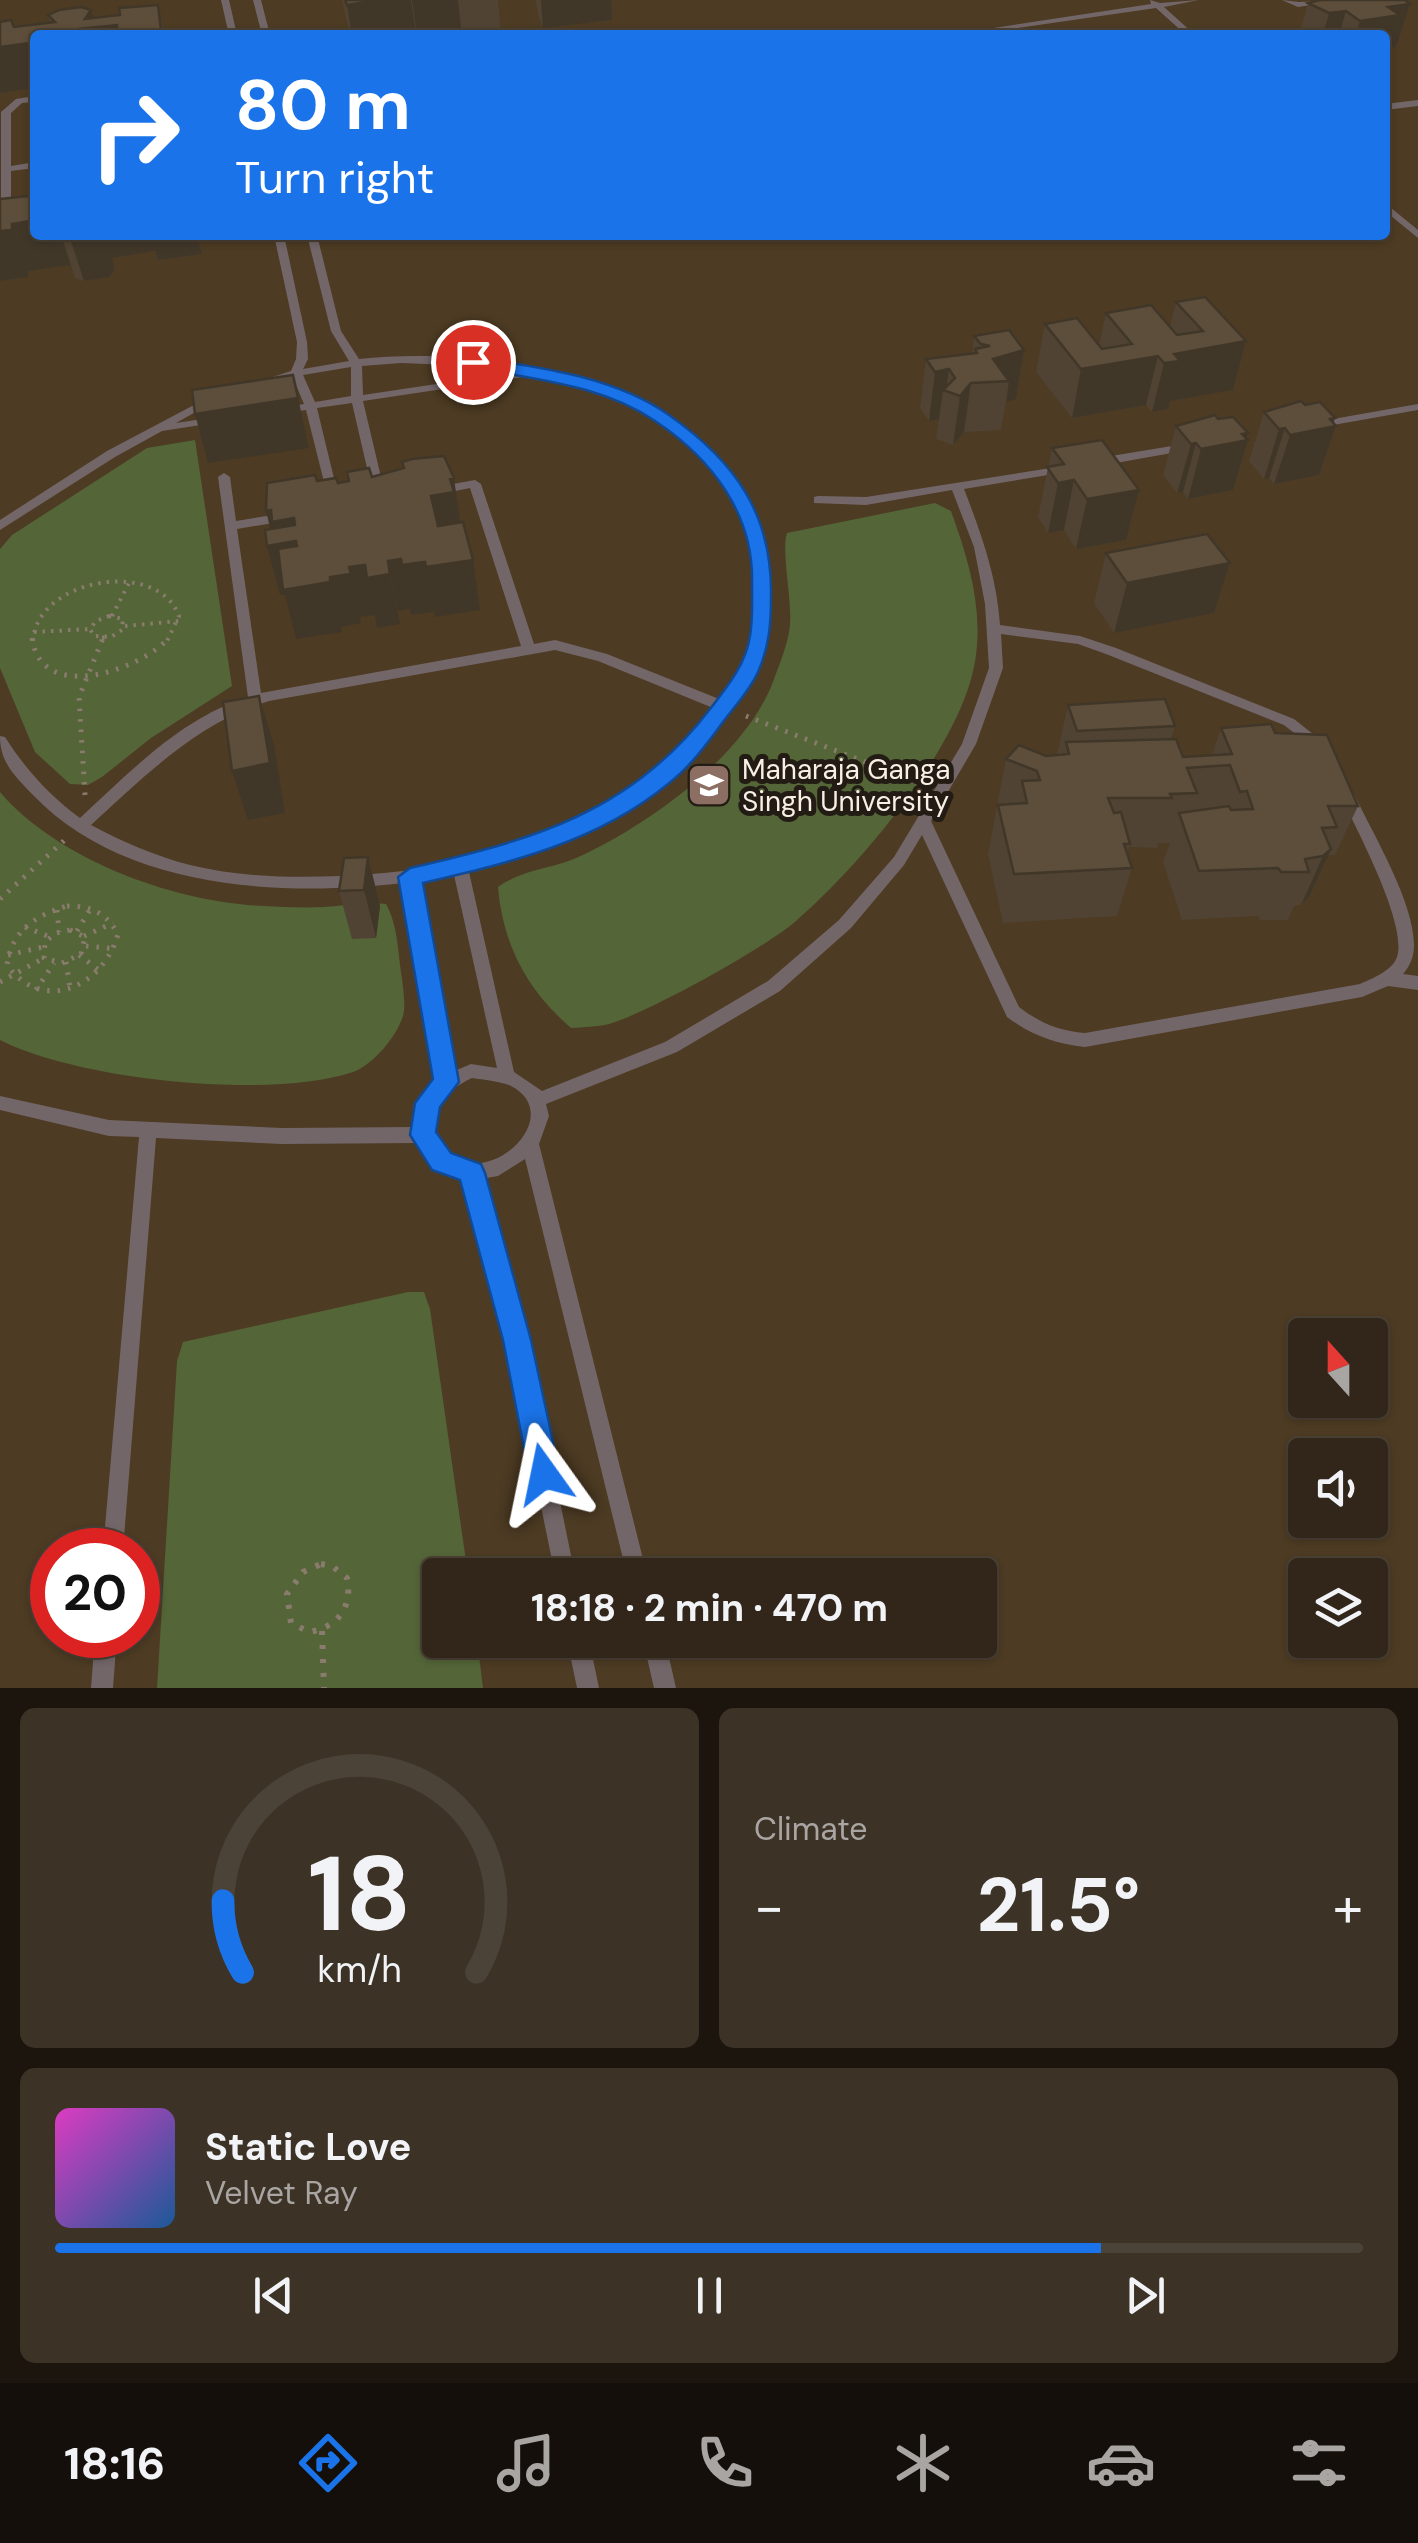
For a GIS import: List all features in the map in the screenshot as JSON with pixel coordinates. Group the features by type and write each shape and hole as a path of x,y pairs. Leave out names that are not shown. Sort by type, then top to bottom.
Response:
{"lane":[{"path":"225,0 232,30"},
{"path":"256,0 265,30"},
{"path":"984,30 1195,0"},
{"path":"1286,0 1298,5 1341,0"},
{"path":"1155,3 1185,30"},
{"path":"30,99 6,112 6,224 10,230 30,235"},
{"path":"1390,107 1418,103"},
{"path":"8,169 30,166"},
{"path":"1390,210 1418,235"},
{"path":"279,240 302,342 302,359 296,372 311,406 336,508"},
{"path":"313,240 336,331 356,363 356,399 381,500"},
{"path":"0,741 13,766 40,795 136,854 184,870 251,881 319,885 410,877 460,868 565,834 618,808 660,779 693,748 725,707 755,657 763,622 762,567 752,518 722,471 662,417 605,390 537,372 448,359 356,363 296,372 244,388"},
{"path":"272,412 537,372"},
{"path":"0,526 154,430 228,393"},
{"path":"1303,427 1418,407"},
{"path":"154,430 232,418"},
{"path":"1092,464 1208,444"},
{"path":"818,500 866,501 1073,467"},
{"path":"224,478 256,699"},
{"path":"418,494 474,484 528,647"},
{"path":"538,1100 671,1047 774,986 846,924 899,861 968,744 996,668 994,629 980,547 956,487"},
{"path":"366,503 400,497"},
{"path":"232,526 301,514"},
{"path":"994,629 1080,640 1111,650 1289,722 1320,744 1334,764"},
{"path":"84,823 198,725 228,707 528,647 573,648 725,707"},
{"path":"923,820 1014,1012 1032,1028 1056,1038 1104,1037 1362,990 1388,980 1405,957 1406,931 1342,781"},
{"path":"460,868 506,1072"},
{"path":"410,877 446,1082"},
{"path":"1388,980 1415,986"},
{"path":"471,1071 506,1072 525,1083 538,1100 540,1123 530,1144 515,1160 491,1170 471,1173 442,1161 423,1135 428,1103 446,1082 471,1071"},
{"path":"0,1104 110,1128 282,1136 423,1135"},
{"path":"115,1528 148,1130"},
{"path":"530,1144 634,1558"},
{"path":"471,1173 517,1340 562,1558"},
{"path":"102,1688 104,1658"},
{"path":"582,1658 588,1688"},
{"path":"658,1658 665,1688"}],"path":[{"path":"112,616 130,581"},
{"path":"130,581 158,587 172,597 179,610 179,621 171,641 155,656 110,674 62,674 44,665 33,653 32,632 49,606 91,585 130,581"},
{"path":"32,632 90,630 98,620 112,616 123,619 125,626 120,634 103,638 94,636 90,630"},
{"path":"125,626 179,621"},
{"path":"0,898 84,823 78,719 86,677 103,638"},
{"path":"725,707 917,782"},
{"path":"77,931 92,908"},
{"path":"92,908 114,922 118,934 116,949 100,971 70,988 36,990 12,976 8,954 13,939 24,926 57,909 92,908"},
{"path":"57,909 59,932"},
{"path":"84,936 114,922"},
{"path":"24,926 50,937"},
{"path":"77,931 84,936 86,946 79,955 66,962 54,963 44,958 43,948 59,932 77,931"},
{"path":"86,946 116,949"},
{"path":"8,954 43,948"},
{"path":"79,955 100,971"},
{"path":"0,982 44,958"},
{"path":"66,962 70,988"},
{"path":"36,990 54,963"},
{"path":"321,1564 340,1570 350,1588 346,1610 322,1631 299,1629 291,1623 285,1602 293,1580 311,1566 321,1564"},
{"path":"322,1631 324,1688"}],"shaded area":[{"name":"Maharaja Ganga Singh University","path":"0,0 1418,0 1418,1688 0,1688"}],"green space":[{"path":"195,440 232,686 151,738 102,777 88,785 70,784 35,752 0,668 0,549 12,535 147,448"},
{"path":"935,503 951,511 965,555 975,599 977,644 968,689 918,783 871,845 781,933 677,994 627,1018 571,1028 542,998 520,965 505,928 498,887 518,876 583,855 638,824 693,784 741,736 773,682 788,638 787,533"},
{"path":"0,792 53,838 85,857 156,886 229,903 263,906 386,904 395,930 404,997 403,1016 395,1032 376,1056 353,1072 317,1080 225,1085 175,1082 77,1066 0,1040"},
{"path":"408,1292 424,1292 430,1309 466,1558 422,1558 422,1658 479,1658 483,1688 157,1688 177,1361 183,1342"}],"building":[{"path":"345,0 379,0 347,5"},
{"path":"1405,0 1410,4 1388,7 1400,15 1360,21 1346,11 1329,13 1308,3"},
{"path":"158,5 161,30 118,30 117,25 30,30 30,43 0,47 0,22 11,20 14,27 55,22 48,15 81,7 91,10 85,19 120,15 119,8"},
{"path":"29,196 30,221 0,231 0,199"},
{"path":"1205,297 1246,341 1174,354 1180,361 1164,363 1158,356 1081,369 1045,324 1077,318 1102,349 1132,344 1106,313 1151,305 1177,335 1203,331 1176,302"},
{"path":"1009,330 1024,350 993,359 1009,381 971,383 960,396 943,390 955,378 949,369 935,372 926,359 977,353 975,349 990,346 981,344 974,336"},
{"path":"293,375 298,398 195,414 192,390"},
{"path":"1301,401 1305,405 1320,402 1335,418 1330,419 1336,426 1290,435 1264,412"},
{"path":"1215,415 1218,419 1233,417 1248,433 1242,434 1248,440 1201,449 1196,443 1191,444 1176,426"},
{"path":"1102,440 1139,490 1087,499 1074,480 1058,483 1047,467 1064,464 1052,448"},
{"path":"444,456 454,478 450,479 454,492 431,496 438,526 463,522 473,560 426,567 425,562 402,565 401,559 388,561 390,574 367,578 365,565 349,567 351,574 330,577 330,582 283,590 278,549 297,546 296,541 267,546 265,530 295,525 294,518 272,522 271,510 266,511 267,483 315,475 317,481 336,478 338,483 349,481 347,472 369,468 372,477 404,468 402,462 412,459"},
{"path":"1207,534 1230,563 1127,583 1106,553"},
{"path":"259,696 270,763 232,771 223,702"},
{"path":"1165,699 1175,726 1077,731 1068,705"},
{"path":"1271,724 1275,733 1327,735 1358,806 1328,806 1337,827 1322,828 1331,849 1323,856 1305,859 1309,872 1281,872 1278,868 1199,871 1179,813 1229,806 1231,810 1253,809 1247,791 1240,792 1230,765 1187,768 1197,793 1170,794 1172,798 1108,798 1114,813 1121,812 1130,844 1124,844 1132,868 1014,874 998,805 1027,803 1022,781 1040,780 1037,771 1006,759 1019,745 1046,756 1069,754 1066,742 1176,739 1183,757 1232,754 1221,728"},
{"path":"368,857 364,890 339,891 344,858"}],"place":[{"name":"Maharaja Ganga Singh University","path":"709,785"}],"route":[{"path":"473,362 537,372 605,390 662,417 722,471 740,495 752,518 762,567 764,608 760,638 747,674 693,748 660,779 618,808 565,834 510,854 410,877 446,1082 428,1103 423,1135 442,1161 471,1173 517,1340 544,1474"}]}
